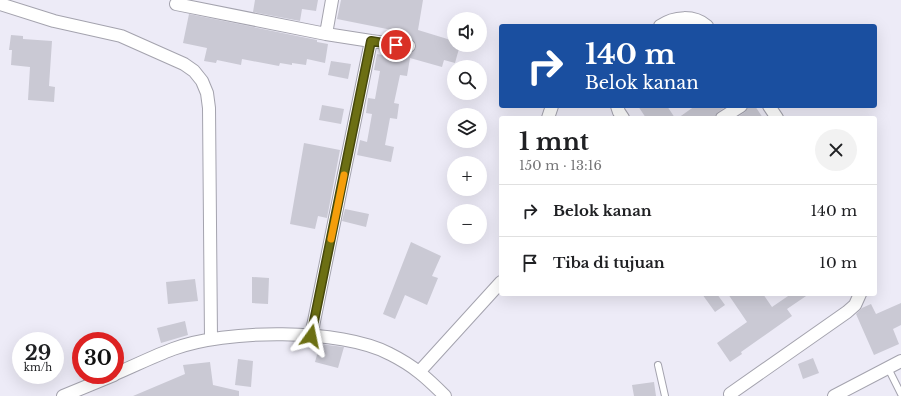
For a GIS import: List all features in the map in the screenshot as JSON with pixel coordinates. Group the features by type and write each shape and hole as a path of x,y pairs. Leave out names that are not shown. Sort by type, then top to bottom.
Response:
{"street":[{"path":"326,34 332,0"},
{"path":"0,4 54,21 121,36 132,40 184,64 194,71 202,81 207,93 209,108 211,339"},
{"path":"176,4 326,34 409,46"},
{"path":"664,24 675,19 690,18 705,24"},
{"path":"311,336 371,41"},
{"path":"725,116 738,108"},
{"path":"420,371 499,284"},
{"path":"730,394 847,312 855,305 859,296"},
{"path":"124,371 174,349 211,339 249,335 311,336 365,344 390,354 420,371 445,396"},
{"path":"834,396 901,361"},
{"path":"63,396 92,384"}],"lane":[{"path":"658,365 665,396"},
{"path":"888,368 898,380 901,394"}],"building":[{"path":"255,0 318,0 316,11 302,9 300,21 253,12"},
{"path":"341,0 423,0 418,30 447,39 447,52 458,52 456,60 444,60 442,67 410,58 407,76 400,75 394,103 399,104 397,119 390,118 385,145 394,147 391,162 357,155 360,140 367,142 372,114 366,113 368,98 375,99 380,71 374,70 377,54 392,57 393,51 411,53 415,50 416,44 410,39 396,37 397,31 337,19"},
{"path":"189,14 317,40 317,42 328,44 325,63 307,59 306,65 280,63 279,66 242,59 241,65 217,60 216,63 204,61 207,48 183,43"},
{"path":"11,35 23,36 23,39 52,41 49,86 55,87 54,102 28,100 30,67 11,65 12,50 9,50"},
{"path":"331,61 351,64 348,79 328,75"},
{"path":"322,105 344,109 341,124 319,120"},
{"path":"639,108 668,108 674,116 645,116"},
{"path":"692,108 724,108 718,112 716,116 681,116"},
{"path":"747,108 756,108 762,116 739,116 745,112"},
{"path":"304,143 340,150 327,218 318,216 315,229 290,224"},
{"path":"345,209 369,214 366,227 342,221"},
{"path":"411,242 441,256 432,276 438,278 427,305 405,295 395,319 383,314"},
{"path":"252,277 269,278 268,304 252,303"},
{"path":"195,279 198,301 168,304 166,282"},
{"path":"703,296 718,296 725,305 715,312"},
{"path":"729,296 764,296 772,307 788,296 806,296 787,309 792,316 741,352 742,354 730,362 717,343 747,322"},
{"path":"901,303 901,325 893,329 899,344 874,355 856,314 862,308 871,304 876,314"},
{"path":"185,321 188,335 161,343 157,328"},
{"path":"320,344 344,347 338,368 315,362"},
{"path":"813,358 819,373 803,379 798,364"},
{"path":"238,359 253,361 251,387 235,385"},
{"path":"210,362 213,385 239,391 239,396 133,396 185,374 183,365"},
{"path":"654,382 656,396 634,396 632,385"}],"slow traffic":[{"path":"331,239 344,175"}],"route":[{"path":"311,336 371,41 396,45"}]}
